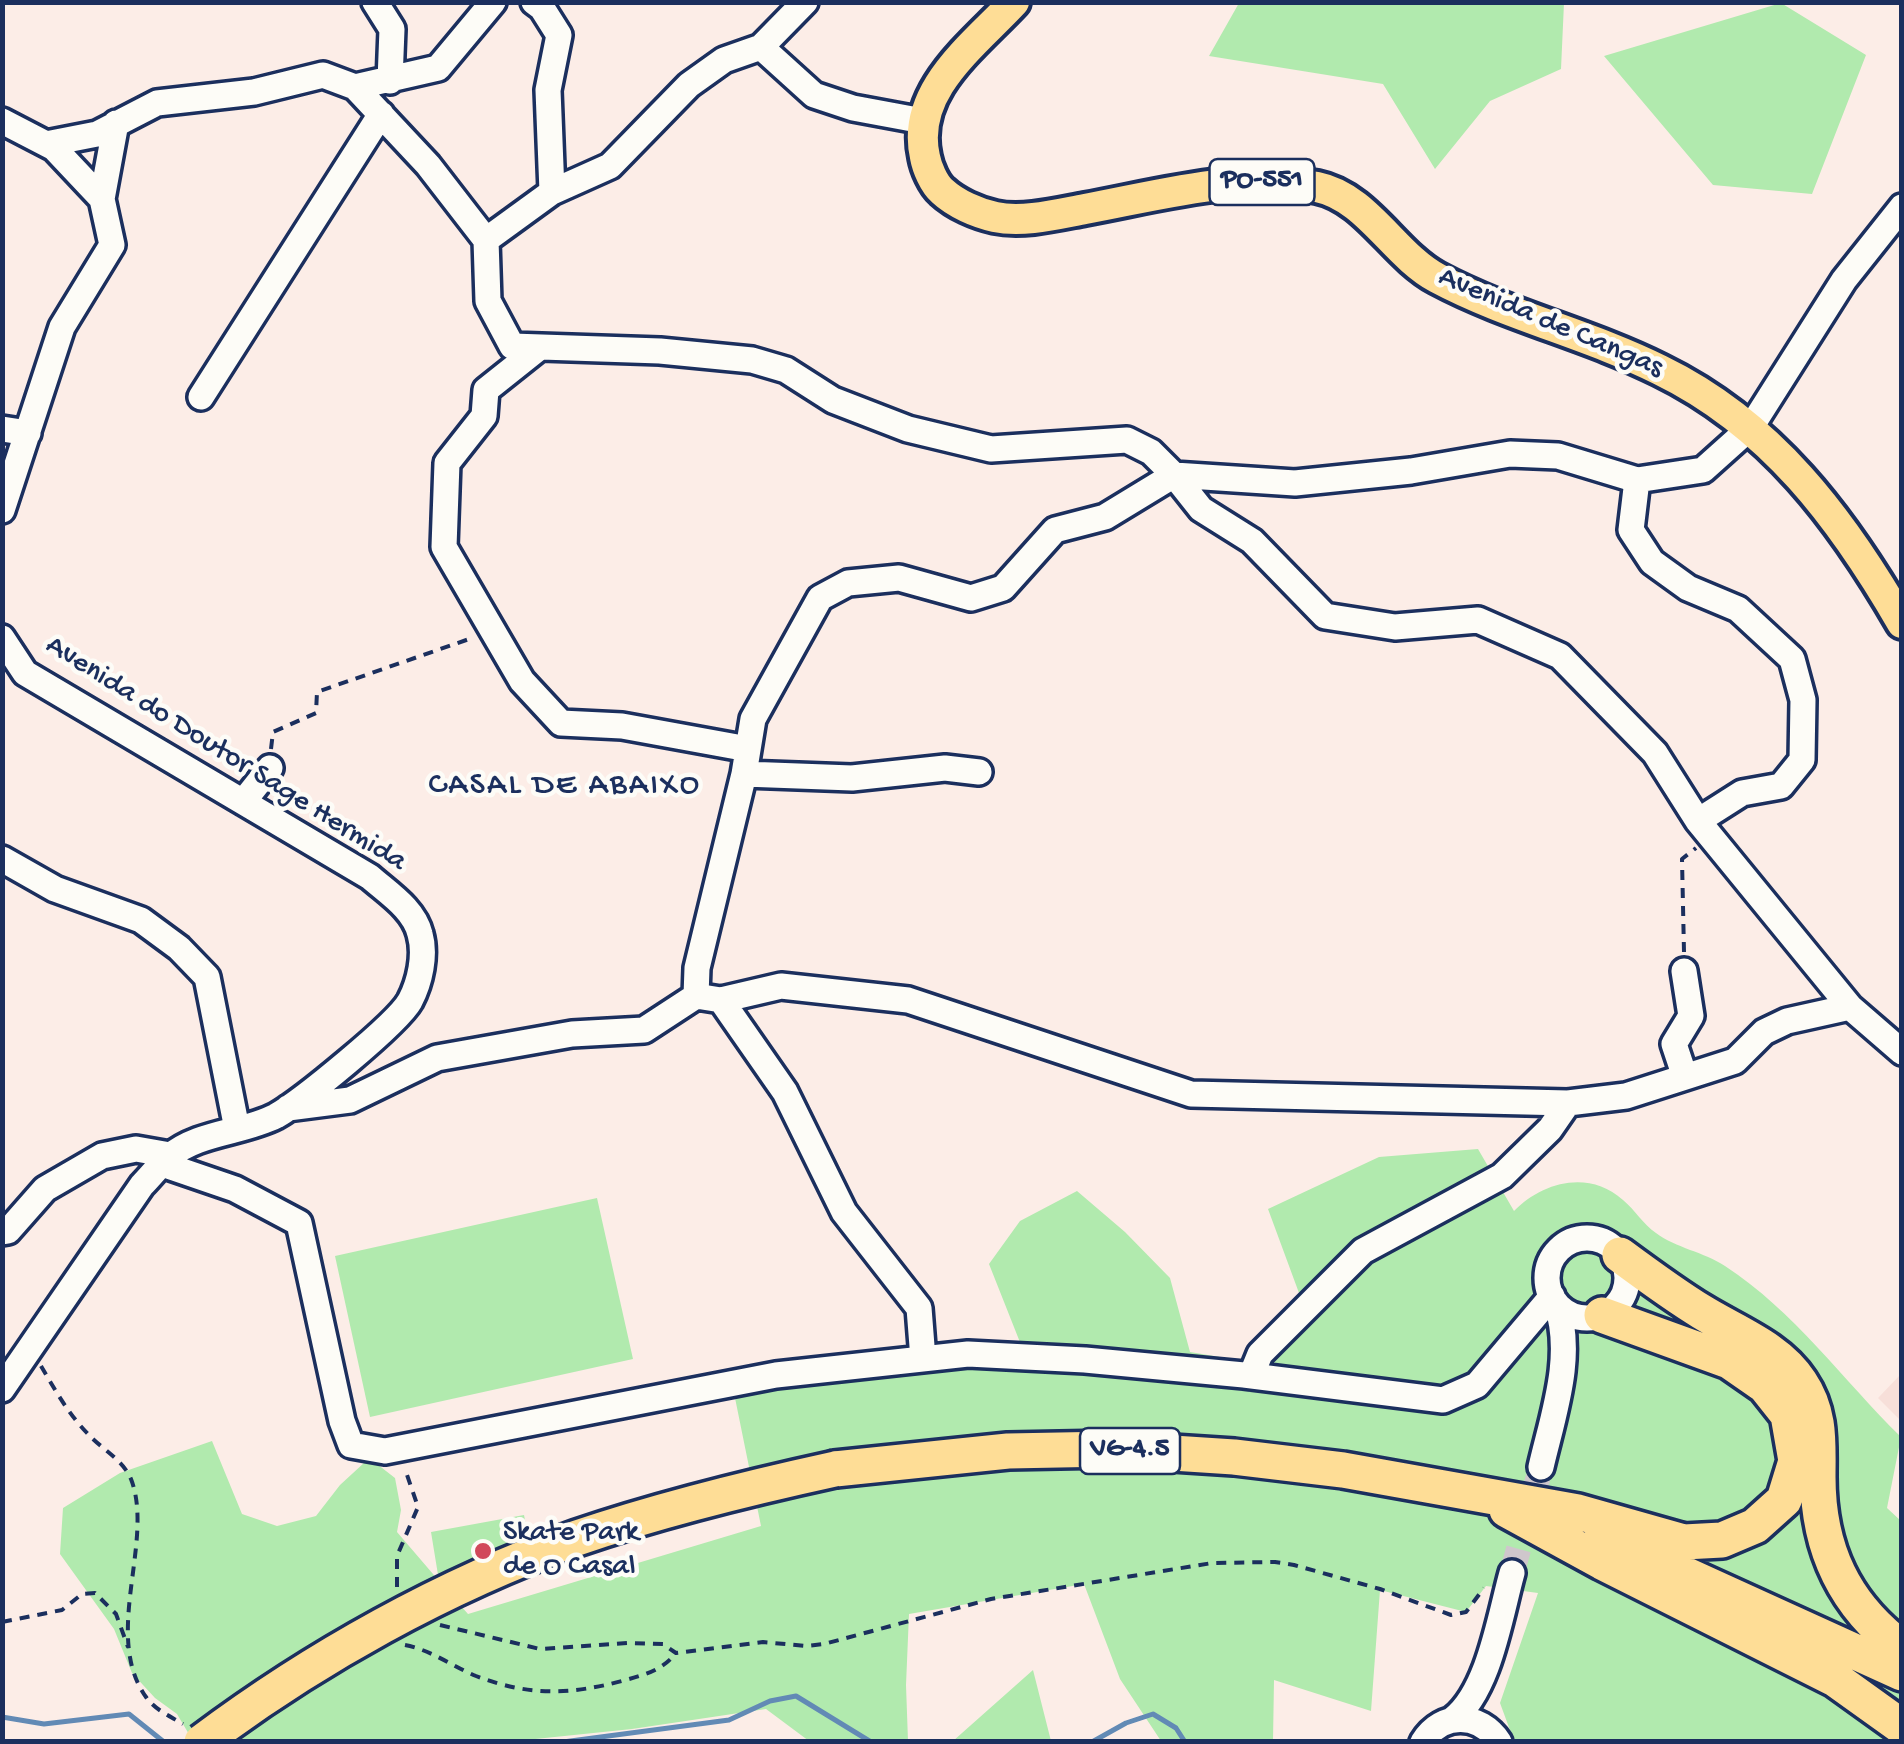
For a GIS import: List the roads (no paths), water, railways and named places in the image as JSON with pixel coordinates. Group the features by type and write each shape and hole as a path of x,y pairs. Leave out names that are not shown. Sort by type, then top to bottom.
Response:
{"highway":[{"path":"1620,1256 1698,1310 1773,1354 1800,1380 1818,1424 1818,1498 1828,1553 1857,1607 1902,1648"},
{"path":"1423,1485 1578,1512 1684,1542 1722,1540 1755,1526 1784,1500 1796,1461 1788,1415 1765,1386 1729,1361 1600,1316"},
{"name":"VG-4.5","path":"193,1733 231,1720 396,1620 574,1540 656,1512 836,1468 1008,1451 1112,1449 1252,1459 1423,1485 1638,1553 1902,1674"},
{"path":"1508,1510 1835,1680 1902,1727"}],"main road":[{"path":"922,121 936,84 1014,2"},
{"name":"Avenida de Cangas","path":"922,121 926,163 939,189 967,208 998,218 1042,216 1233,183 1281,182 1322,188 1358,208 1433,276 1660,370 1720,404 1751,428"},
{"name":"PO-551","path":"1751,428 1827,506 1852,539 1902,623"}],"street":[{"path":"375,2 392,29 390,81"},
{"path":"355,87 438,68 493,2"},
{"path":"534,2 559,35 548,90 552,192"},
{"path":"486,240 552,192 610,166 690,85 724,60 761,47 805,2"},
{"path":"761,47 814,95 853,108 922,121"},
{"path":"46,144 98,134 157,103 254,92 323,75 355,87 428,164 486,240 488,301 512,346 660,350 752,360 786,370 833,400 908,429 991,450 1127,440 1152,452 1201,510 1252,541 1325,616 1396,627 1478,620 1560,656 1655,752 1698,821 1850,1007 1902,1052"},
{"path":"201,397 381,114"},
{"path":"2,121 54,148 102,199"},
{"path":"2,510 15,431 62,326 112,245 102,199 116,123"},
{"path":"924,1359 920,1308 844,1212 786,1092 709,998 698,968 753,719 820,598 848,582 900,578 971,598 1003,588 1055,530 1105,517 1174,475 1295,484 1412,471 1510,454 1558,456 1637,480 1703,470 1751,428 1844,280 1902,206"},
{"path":"540,347 486,390 484,416 447,463 444,547 522,682 561,723 622,726 746,761 852,778 945,768 979,772"},
{"path":"1637,480 1631,530 1652,562 1688,588 1738,609 1792,659 1803,700 1802,760 1781,786 1742,793 1698,821"},
{"name":"Avenida do Doutor Sage Hermida","path":"2,638 25,673 370,877 410,912 420,934 422,960 419,981 400,1015 288,1108 274,1117 196,1142 166,1160 142,1185 2,1390"},
{"path":"243,802 270,768"},
{"path":"2,859 55,889 141,920 179,948 207,977 237,1129"},
{"path":"1684,971 1691,1016 1674,1044 1685,1077"},
{"path":"288,1108 350,1100 437,1058 572,1034 644,1030 709,998 781,986 908,1000 1190,1094 1568,1103 1626,1096 1735,1061 1764,1032 1787,1022 1850,1007"},
{"path":"1251,1376 1260,1354 1363,1251 1502,1176 1550,1129 1568,1103"},
{"path":"2,1232 8,1231 45,1189 102,1156 136,1149 234,1189 299,1223 342,1421 351,1444 385,1451 776,1375 968,1354 1085,1360 1251,1376 1444,1400 1476,1385 1554,1300"},
{"path":"1541,1467 1562,1373 1562,1326 1548,1270 1561,1247 1572,1240 1599,1239 1620,1256 1627,1279 1624,1291 1619,1302 1584,1333 1562,1373"},
{"path":"1554,1300 1576,1316 1600,1316"},
{"path":"1423,1742 1439,1724 1462,1712 1476,1690 1488,1662 1510,1581"},
{"path":"1488,1662 1487,1713 1496,1736"},
{"path":"1453,1719 1474,1721 1496,1736"}],"waterway":[{"path":"563,1742 729,1720 770,1701 796,1696 871,1742"},
{"path":"2,1717 44,1724 129,1714 164,1742"},
{"path":"1092,1742 1126,1723 1153,1714 1176,1728 1185,1742"}],"tunnel":[{"path":"1512,1573 1541,1467"}],"place":[{"name":"Skate Park de O Casal","path":"483,1551"}],"district":[{"name":"CASAL DE ABAIXO","path":"565,787"}]}
